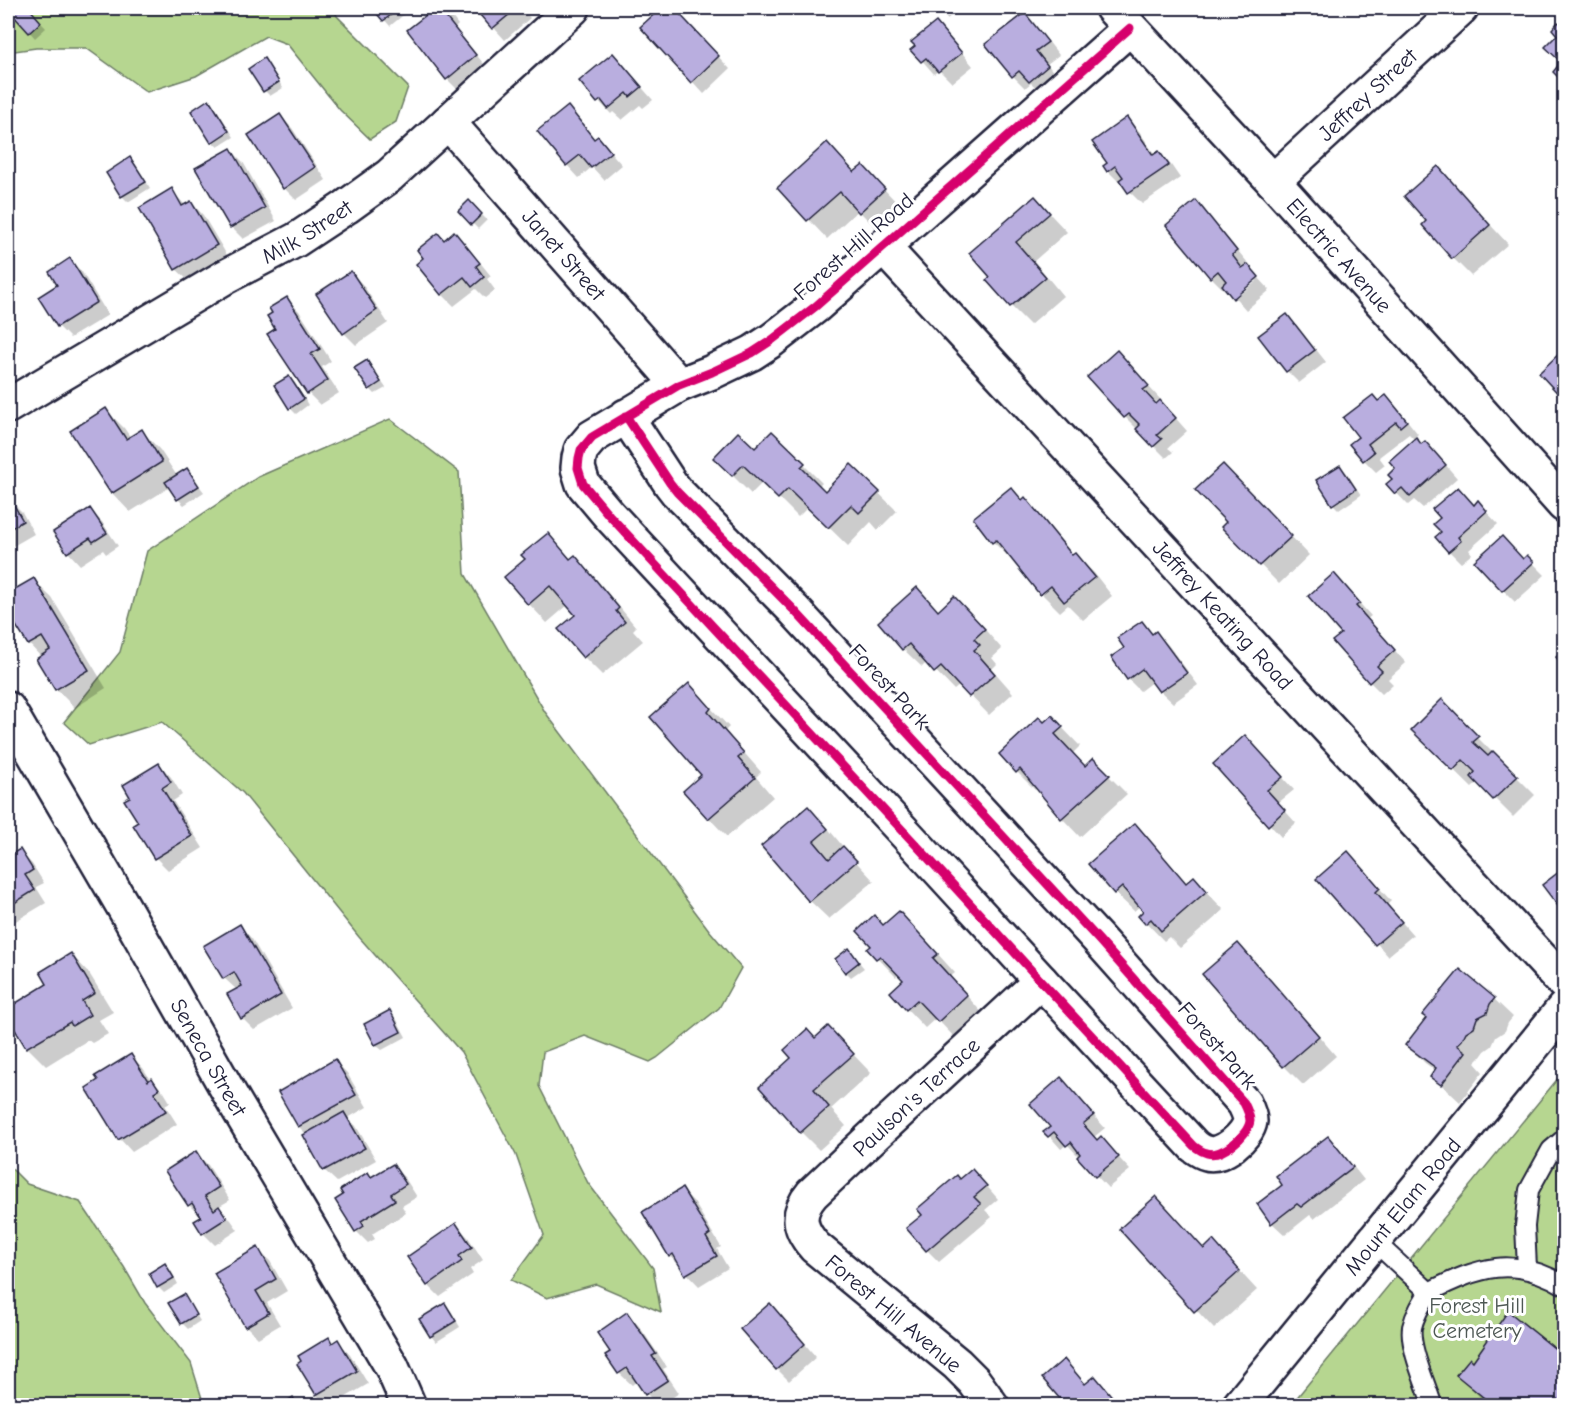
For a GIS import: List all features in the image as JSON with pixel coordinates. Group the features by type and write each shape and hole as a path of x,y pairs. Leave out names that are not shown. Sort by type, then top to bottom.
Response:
{"street":[{"name":"Milk Street","path":"8,406 225,277 291,243 321,224 389,176 573,8"},
{"name":"Jeffrey Street","path":"1273,181 1461,8"},
{"name":"Electric Avenue","path":"1121,18 1273,181 1564,505"},
{"name":"Forest Hill Road","path":"579,458 581,450 592,437 679,385 734,363 772,340 816,306 883,247 1121,18"},
{"name":"Janet Street","path":"448,122 679,385"},
{"name":"Jeffrey Keating Road","path":"883,247 1564,983"},
{"name":"Forest Park","path":"579,458 578,468 583,484 609,515 1200,1150 1207,1154 1221,1152 1243,1135 1250,1122 1244,1104 1098,939 794,609 677,492 626,416"},
{"name":"Seneca Street","path":"8,710 241,1113 392,1366 409,1406"},
{"name":"Paulson's Terrace","path":"801,1220 803,1207 812,1194 1041,981"},
{"name":"Mount Elam Road","path":"1239,1406 1564,1008"},
{"name":"Forest Hill Avenue","path":"801,1220 806,1235 815,1247 957,1364 974,1381 992,1406"}],"lane":[{"path":"1527,1268 1525,1226 1529,1190 1551,1150 1564,1139"},
{"path":"1374,1240 1429,1292"},
{"path":"1427,1404 1412,1329 1420,1306 1429,1292 1472,1273 1500,1266 1527,1268 1564,1285"}],"green space":[{"path":"8,8 334,8 337,16 408,87 396,122 370,139 340,110 287,44 266,36 196,76 147,92 86,48 36,48 8,52"},
{"path":"390,419 459,472 465,574 545,712 709,930 741,968 719,1008 650,1062 585,1036 543,1052 539,1086 588,1183 653,1268 661,1312 596,1284 547,1298 511,1280 544,1235 516,1155 461,1052 359,937 243,793 162,722 89,745 64,722 120,652 147,551 258,477"},
{"name":"Forest Hill Cemetery","path":"1564,1071 1564,1405 1290,1406"},
{"path":"8,1165 27,1184 80,1202 124,1267 145,1303 191,1363 204,1405 8,1405"}],"building":[{"path":"19,8 29,8 41,22 29,33 12,14"},
{"path":"372,8 400,8 383,21"},
{"path":"435,8 444,8 447,13 444,15 476,55 446,80 407,30"},
{"path":"474,8 517,8 492,29"},
{"path":"661,8 674,8 719,56 691,83 640,27"},
{"path":"1025,13 1048,42 1036,51 1048,66 1029,82 1019,71 1012,77 985,44"},
{"path":"936,22 962,53 938,72 926,58 921,62 910,50 915,46 911,42"},
{"path":"1558,22 1564,25 1564,83 1553,72 1561,62 1545,47 1557,35 1552,29"},
{"path":"613,53 642,87 630,97 627,93 608,109 601,100 597,103 579,81"},
{"path":"264,58 279,82 263,92 248,69"},
{"path":"209,99 229,131 211,143 191,111"},
{"path":"568,106 594,139 598,136 611,152 591,168 580,155 566,166 537,131"},
{"path":"280,114 315,167 283,189 248,135"},
{"path":"1127,117 1153,155 1159,151 1169,165 1128,193 1119,180 1123,177 1115,166 1107,172 1103,166 1107,163 1092,142"},
{"path":"827,142 854,172 863,165 885,189 859,213 840,192 807,221 777,188"},
{"path":"231,148 265,208 230,228 195,168"},
{"path":"130,157 146,182 121,197 106,173"},
{"path":"1438,166 1490,225 1452,259 1422,225 1426,221 1404,196"},
{"path":"172,188 182,206 191,201 217,245 175,270 139,208"},
{"path":"1035,196 1050,213 1016,242 1046,277 1010,307 986,280 990,277 969,253"},
{"path":"469,200 482,214 471,225 458,211"},
{"path":"1196,200 1237,251 1232,255 1242,268 1248,264 1259,277 1233,299 1222,285 1226,281 1218,271 1210,278 1166,225"},
{"path":"454,231 480,263 476,266 484,277 472,287 464,277 441,295 416,264 423,258 417,250 438,233 444,240"},
{"path":"70,258 97,302 57,327 38,297 57,285 49,272"},
{"path":"351,271 377,310 343,334 316,294"},
{"path":"287,297 320,349 311,354 328,380 307,394 267,334 275,329 267,316 272,313 269,308"},
{"path":"1287,314 1315,350 1286,372 1258,336"},
{"path":"1564,349 1564,400 1539,373"},
{"path":"1117,350 1149,386 1143,390 1156,404 1160,400 1176,418 1157,435 1162,439 1153,447 1136,429 1140,425 1129,414 1124,418 1087,377"},
{"path":"367,360 381,382 369,390 354,368"},
{"path":"289,376 304,399 289,409 274,385"},
{"path":"1373,395 1378,401 1386,395 1407,421 1400,427 1396,422 1368,444 1374,452 1363,461 1349,444 1358,437 1343,418"},
{"path":"106,408 126,439 142,429 162,462 111,494 70,431"},
{"path":"772,431 805,463 801,467 825,491 851,464 880,492 859,513 851,505 828,528 788,489 778,499 743,465 732,476 713,458 738,432 755,448"},
{"path":"1416,437 1421,444 1425,441 1446,465 1410,497 1402,488 1395,494 1386,484 1392,479 1388,475 1395,468 1389,461"},
{"path":"1223,464 1292,536 1259,566 1221,527 1226,522 1195,490"},
{"path":"1340,465 1356,489 1332,505 1316,480"},
{"path":"187,468 199,486 177,500 165,482"},
{"path":"1011,487 1022,500 1025,497 1072,555 1075,553 1095,577 1064,602 1051,586 1040,595 996,540 992,543 973,518"},
{"path":"1458,487 1474,505 1478,500 1487,511 1458,537 1461,541 1448,552 1435,537 1441,532 1433,524 1440,518 1432,509"},
{"path":"10,498 23,521 8,530 8,500"},
{"path":"90,508 107,533 93,542 90,538 67,553 53,532"},
{"path":"548,533 570,559 575,555 619,608 616,611 625,622 583,658 558,629 575,615 550,586 528,605 504,577 525,559 521,555"},
{"path":"1502,536 1523,559 1527,555 1534,562 1502,591 1474,561"},
{"path":"1334,573 1360,603 1356,606 1395,650 1377,666 1382,671 1369,683 1332,641 1341,634 1308,596"},
{"path":"34,578 89,670 55,690 36,659 50,650 42,637 28,645 8,613 8,593"},
{"path":"917,587 938,611 954,596 985,629 974,639 980,645 974,650 995,674 969,697 941,667 934,673 909,644 902,650 878,622"},
{"path":"1142,621 1152,634 1156,631 1187,673 1159,692 1142,669 1127,680 1111,657 1124,648 1117,638"},
{"path":"1564,650 1564,667 1556,657"},
{"path":"689,683 711,708 708,712 744,753 738,758 755,778 708,819 683,791 701,775 650,717"},
{"path":"1442,699 1479,737 1473,742 1488,756 1493,751 1518,776 1493,800 1471,777 1475,772 1463,760 1453,771 1411,730"},
{"path":"1052,715 1063,727 1055,734 1085,766 1093,758 1110,775 1061,819 1020,769 1016,773 999,754 1039,717 1044,722"},
{"path":"1245,735 1283,777 1267,790 1285,810 1268,826 1213,764"},
{"path":"159,763 171,782 162,788 192,836 154,859 133,825 138,822 124,800 130,797 123,785"},
{"path":"808,806 828,829 814,841 829,859 843,846 857,861 809,902 761,846"},
{"path":"1135,823 1186,883 1194,876 1207,891 1161,931 1151,919 1145,924 1138,916 1143,911 1122,887 1114,894 1088,864"},
{"path":"10,849 12,854 20,849 33,870 25,875 35,890 8,907 8,851"},
{"path":"1348,851 1380,888 1376,892 1402,922 1375,945 1316,879"},
{"path":"1564,868 1564,914 1542,885"},
{"path":"899,911 938,954 933,958 967,995 938,1022 917,1000 906,1010 890,992 903,980 880,956 876,959 867,949 871,946 857,931 874,915 883,925"},
{"path":"240,924 281,995 241,1019 227,994 242,986 234,972 223,979 203,946"},
{"path":"1238,943 1319,1036 1283,1067 1202,974"},
{"path":"849,948 859,962 845,973 835,959"},
{"path":"71,953 95,993 82,1001 90,1015 72,1026 70,1022 26,1048 8,1018 8,1008 47,984 40,972"},
{"path":"1460,969 1495,998 1487,1013 1477,1018 1474,1027 1466,1032 1457,1045 1466,1052 1441,1085 1430,1077 1436,1068 1405,1045 1426,1018 1422,1015"},
{"path":"390,1010 401,1032 375,1045 364,1024"},
{"path":"828,1026 854,1054 814,1089 829,1107 800,1133 759,1087 791,1058 784,1050 807,1029 815,1038"},
{"path":"131,1054 148,1081 152,1078 159,1089 154,1092 166,1111 118,1140 86,1088 98,1080 95,1076"},
{"path":"335,1059 356,1095 298,1127 278,1092"},
{"path":"1061,1077 1094,1115 1083,1124 1097,1140 1101,1136 1119,1157 1095,1177 1077,1157 1080,1154 1071,1142 1066,1146 1054,1132 1048,1137 1043,1132 1050,1127 1030,1104"},
{"path":"344,1112 365,1148 323,1171 303,1135"},
{"path":"1328,1136 1353,1167 1301,1207 1297,1204 1271,1224 1257,1204 1282,1185 1276,1176"},
{"path":"196,1151 219,1187 205,1196 214,1210 219,1206 227,1218 202,1234 194,1221 201,1217 192,1203 188,1206 165,1171"},
{"path":"393,1164 406,1184 391,1194 395,1200 361,1221 364,1226 355,1232 335,1200 343,1195 340,1190 368,1172 371,1177"},
{"path":"972,1169 987,1186 974,1197 981,1204 926,1251 906,1228 922,1215 917,1209 957,1175 960,1179"},
{"path":"682,1188 710,1234 706,1237 717,1256 685,1275 673,1254 669,1257 642,1212"},
{"path":"1156,1196 1204,1249 1213,1240 1240,1271 1194,1312 1119,1229"},
{"path":"456,1223 472,1247 459,1256 462,1261 427,1286 407,1257"},
{"path":"258,1247 276,1279 256,1291 269,1313 245,1327 214,1273"},
{"path":"165,1263 174,1278 157,1288 149,1273"},
{"path":"184,1294 196,1315 181,1324 168,1303"},
{"path":"445,1303 456,1321 430,1337 419,1319"},
{"path":"770,1303 805,1344 776,1370 740,1329"},
{"path":"1508,1311 1558,1351 1561,1348 1564,1350 1564,1406 1494,1406 1456,1375 1470,1358 1473,1361"},
{"path":"627,1312 656,1354 652,1356 668,1380 645,1395 627,1368 618,1374 605,1355 610,1352 597,1333"},
{"path":"329,1337 332,1343 338,1339 357,1371 316,1395 297,1364 301,1361 298,1356"},
{"path":"1064,1359 1085,1384 1095,1376 1120,1406 1066,1406 1042,1378"},
{"path":"293,1397 297,1406 279,1406"}],"cycle path":[{"path":"626,416 670,483 677,492 793,609 1098,939 1244,1103 1250,1121 1244,1133 1233,1145 1213,1154 1203,1152 1194,1146 609,515 583,484 578,468 581,450 592,437 679,385 752,353 816,306 1130,28"}]}
